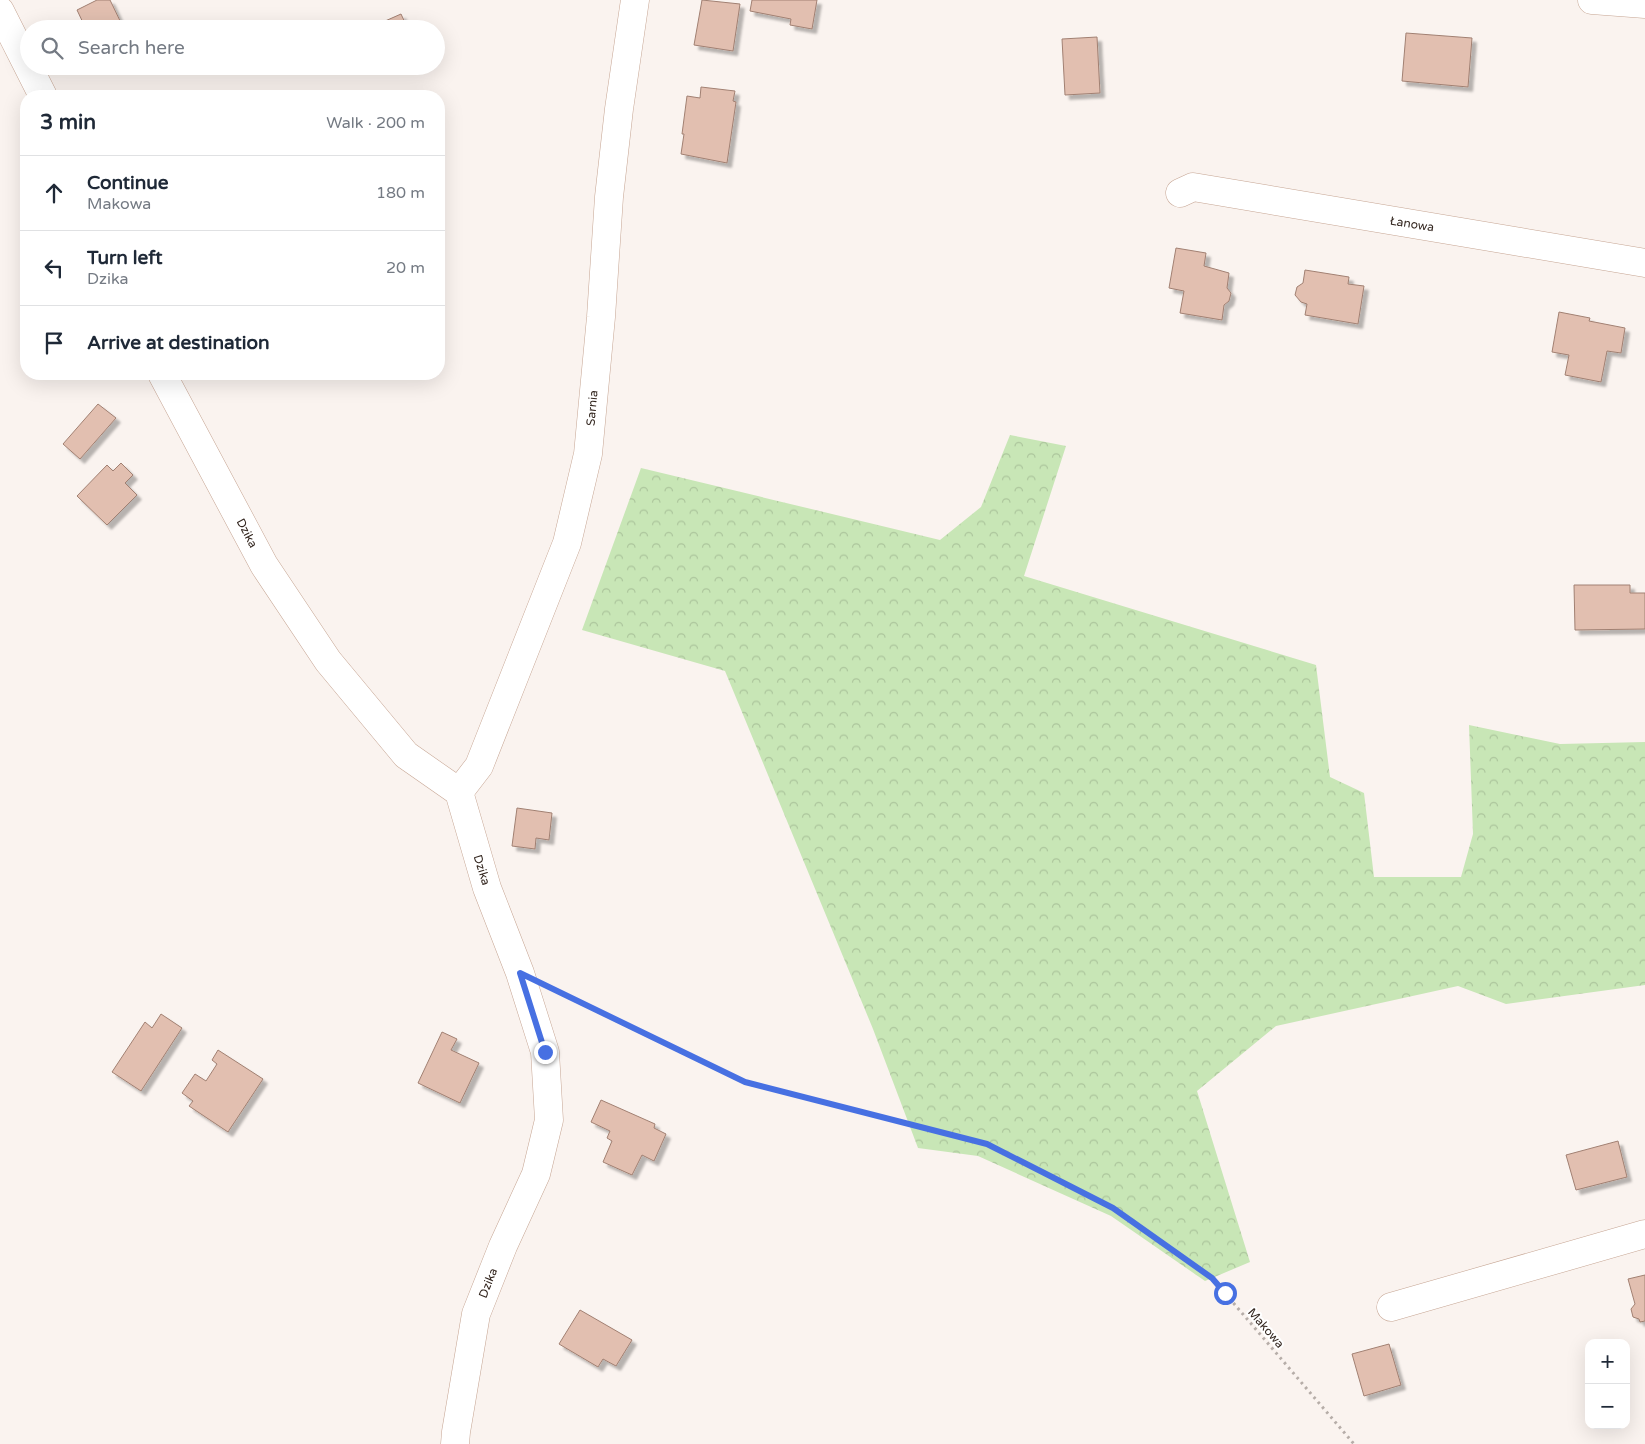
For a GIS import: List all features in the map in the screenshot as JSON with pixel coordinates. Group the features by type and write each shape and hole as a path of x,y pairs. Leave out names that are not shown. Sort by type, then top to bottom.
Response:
{"street":[{"name":"Sarnia","path":"459,792 479,766 566,543 588,454 610,187 619,109 636,0"},
{"path":"1592,0 1645,4"},
{"path":"0,11 20,51"},
{"path":"32,75 40,90"},
{"name":"Łanowa","path":"1180,193 1193,187 1645,263"},
{"name":"Dzika","path":"165,380 264,564 328,661 406,755 459,792 487,888 520,973 545,1052 549,1120 536,1174 503,1246 476,1314 456,1432 456,1444"},
{"path":"1390,1307 1645,1234"}],"path":[{"name":"Makowa","path":"520,973 745,1082 987,1144 1113,1208 1212,1278 1354,1444"}],"green space":[{"path":"1010,435 1066,446 1024,576 1316,665 1330,777 1364,793 1374,877 1461,877 1473,834 1469,725 1560,744 1645,742 1645,985 1506,1004 1458,986 1276,1026 1197,1091 1250,1262 1205,1281 1111,1216 978,1156 918,1148 873,1029 725,671 582,630 641,468 940,540 981,507"}],"building":[{"path":"97,0 110,0 120,20 82,20 77,10"},
{"path":"702,0 740,4 733,51 694,45"},
{"path":"752,0 817,0 812,29 790,25 791,19 750,11"},
{"path":"401,14 404,20 387,20"},
{"path":"1406,33 1472,38 1468,87 1402,81"},
{"path":"1097,37 1100,93 1065,95 1062,39"},
{"path":"701,87 735,91 733,101 736,102 727,163 681,154 687,96 700,98"},
{"path":"1176,248 1206,253 1204,266 1229,273 1227,288 1231,293 1229,301 1224,305 1222,320 1180,313 1184,291 1169,288"},
{"path":"1305,270 1349,277 1348,284 1364,286 1358,324 1305,315 1307,304 1301,302 1295,295 1297,287 1303,283"},
{"path":"1559,312 1590,318 1589,321 1625,328 1621,353 1607,351 1601,382 1565,375 1569,355 1552,352"},
{"path":"98,404 116,418 80,459 63,444"},
{"path":"121,463 133,475 125,483 137,495 107,525 77,496 107,465 113,471"},
{"path":"1574,585 1630,585 1630,593 1645,593 1645,629 1575,630"},
{"path":"517,808 552,813 549,840 536,838 535,849 512,846"},
{"path":"161,1014 182,1028 141,1091 112,1072 145,1022 152,1028"},
{"path":"442,1032 457,1039 451,1050 479,1063 460,1103 418,1083"},
{"path":"218,1050 263,1079 228,1132 189,1106 193,1101 182,1093 195,1074 206,1081 217,1064 212,1060"},
{"path":"601,1100 655,1124 654,1128 666,1134 654,1161 642,1155 632,1175 603,1162 612,1141 607,1138 610,1131 591,1122"},
{"path":"1618,1141 1627,1177 1576,1190 1566,1155"},
{"path":"1645,1275 1645,1321 1640,1322 1639,1319 1633,1317 1631,1309 1635,1304 1628,1279"},
{"path":"580,1310 632,1340 616,1366 603,1359 598,1367 559,1344"},
{"path":"1389,1344 1401,1385 1364,1396 1352,1354"}],"route":[{"path":"545,1052 520,973 745,1082 987,1144 1113,1208 1212,1278 1225,1293"}]}
